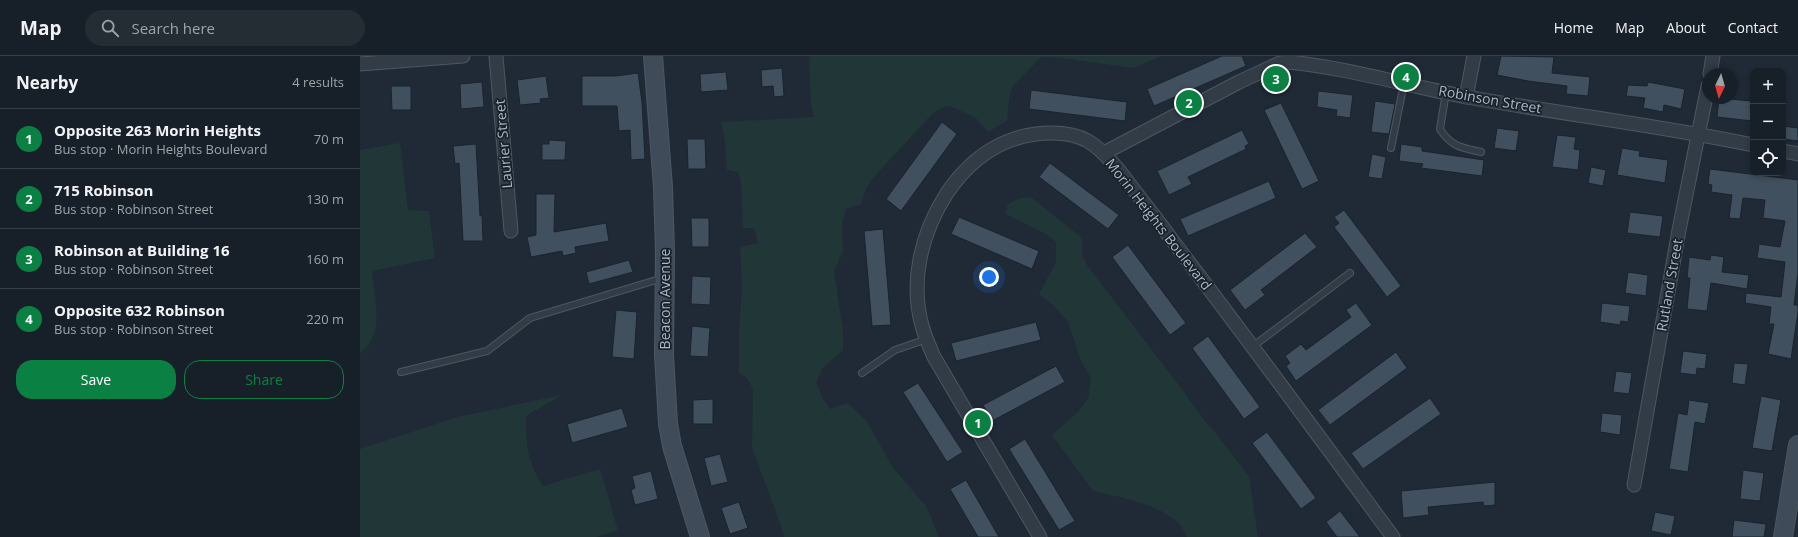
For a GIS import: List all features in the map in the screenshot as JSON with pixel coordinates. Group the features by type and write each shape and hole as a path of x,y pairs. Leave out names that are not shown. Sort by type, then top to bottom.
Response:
{"street":[{"path":"360,64 463,56"},
{"name":"Laurier Street","path":"496,56 511,231"},
{"name":"Beacon Avenue","path":"653,56 663,186 665,278 664,355 668,424 678,468 700,537"},
{"path":"1466,97 1474,56"},
{"path":"1711,68 1713,56"},
{"name":"Robinson Street","path":"1104,153 1280,63 1302,64 1404,83 1466,97 1700,134 1750,144"},
{"name":"Rutland Street","path":"1634,484 1677,245 1705,104"},
{"name":"Morin Heights Boulevard","path":"1040,537 944,376 927,340 922,328 918,302 918,278 922,247 932,218 956,181 979,159 1002,142 1027,135 1063,133 1088,141 1104,153 1153,215 1394,537"},
{"path":"1786,152 1798,154"},
{"path":"1783,537 1798,445"}],"lane":[{"path":"1391,148 1404,83"},
{"path":"1446,92 1440,129 1446,138 1459,148 1481,152"},
{"path":"1252,347 1350,273"},
{"path":"401,372 487,351 530,318 665,278"},
{"path":"862,373 895,350 927,340"}],"green space":[{"path":"809,56 1161,56 1133,68 1062,58 1041,57 1012,87 1007,121 988,132 975,117 952,107 946,106 933,113 872,179 866,189 861,204 846,209 842,224 843,252 834,271 843,330 843,350 822,369 816,382 823,399 830,409 848,403 866,420 893,468 926,506 939,537 784,537 752,448 753,389 747,378 739,373 739,332 742,287 740,247 758,243 754,228 743,228 741,183 738,172 727,170 725,141 721,122 814,117 811,105"},
{"path":"400,143 408,210 429,211 435,258 372,271 376,304 376,326 368,345 360,353 360,150"},
{"path":"1023,197 1032,198 1082,238 1082,255 1087,265 1205,421 1249,476 1258,537 1187,537 1179,524 1161,511 1139,502 1093,491 1052,435 1078,412 1088,398 1091,379 1079,356 1068,322 1053,305 1039,294 1056,262 1056,242 1046,234 1005,214 1008,204"},
{"path":"562,395 526,416 528,452 534,469 543,486 600,469 618,530 596,537 360,537 360,449 457,417"}],"building":[{"path":"1222,56 1242,56 1246,66 1154,106 1147,89"},
{"path":"1501,56 1554,57 1552,73 1590,77 1588,96 1566,94 1567,86 1497,75"},
{"path":"782,68 784,96 774,97 773,86 762,87 761,70"},
{"path":"726,72 728,90 701,92 700,74"},
{"path":"638,73 642,102 645,159 631,160 630,130 619,131 617,106 582,106 582,76 616,76"},
{"path":"546,76 549,98 540,99 541,103 520,105 517,80"},
{"path":"482,82 484,107 461,109 460,84"},
{"path":"1648,82 1685,89 1681,109 1664,105 1663,112 1643,108 1645,98 1626,96 1628,85 1647,86"},
{"path":"391,86 411,86 411,110 392,110"},
{"path":"1031,90 1127,102 1125,121 1029,109"},
{"path":"1318,91 1353,95 1350,118 1336,116 1337,110 1317,107"},
{"path":"1738,100 1750,101 1750,121 1717,117 1718,104 1738,104"},
{"path":"1375,101 1395,104 1389,134 1371,132"},
{"path":"1281,103 1319,181 1302,189 1264,110"},
{"path":"942,122 957,134 901,211 886,199"},
{"path":"1786,126 1798,128 1798,141 1786,139"},
{"path":"1497,128 1519,131 1516,151 1494,148"},
{"path":"1242,130 1249,144 1245,146 1246,149 1188,177 1192,184 1169,195 1157,171"},
{"path":"1557,135 1576,137 1574,149 1580,150 1578,170 1552,167"},
{"path":"687,139 705,139 706,169 688,169"},
{"path":"549,140 566,141 565,160 542,160 542,144 549,144"},
{"path":"476,144 483,241 463,241 459,163 455,164 453,146"},
{"path":"1401,144 1422,147 1422,151 1484,160 1482,176 1421,168 1423,164 1399,161"},
{"path":"1622,148 1640,151 1639,156 1668,160 1665,183 1617,175"},
{"path":"1372,154 1386,157 1382,179 1368,177"},
{"path":"1050,163 1119,215 1108,229 1039,177"},
{"path":"1591,167 1606,170 1603,186 1588,183"},
{"path":"1710,169 1750,174 1750,176 1766,176 1798,180 1798,273 1794,305 1798,305 1798,312 1791,359 1768,354 1774,324 1769,324 1771,307 1745,303 1746,293 1781,297 1785,262 1757,258 1759,244 1780,247 1785,221 1763,218 1765,200 1743,198 1740,219 1729,218 1732,195 1711,192 1712,185 1708,184"},
{"path":"1269,181 1276,198 1188,236 1180,219"},
{"path":"536,194 555,194 554,232 606,223 609,241 575,247 576,253 563,256 562,251 531,257 527,237 536,235"},
{"path":"1344,210 1401,286 1387,297 1334,227 1339,223 1334,217"},
{"path":"1630,212 1663,216 1660,237 1627,233"},
{"path":"959,217 1039,251 1032,269 951,234"},
{"path":"691,218 709,218 709,247 692,247"},
{"path":"883,229 891,325 872,326 864,231"},
{"path":"1305,233 1317,247 1261,290 1265,295 1245,310 1230,290"},
{"path":"1128,245 1186,323 1170,335 1112,257"},
{"path":"1711,255 1724,257 1722,272 1749,275 1747,289 1711,283 1707,311 1687,309 1690,278 1687,278 1689,257 1710,260"},
{"path":"629,260 633,272 589,284 586,272"},
{"path":"1628,272 1648,275 1646,296 1625,293"},
{"path":"692,276 711,277 710,305 691,304"},
{"path":"1356,303 1372,325 1296,381 1286,366 1290,363 1285,356 1301,344 1306,350 1351,317 1346,310"},
{"path":"1602,303 1630,306 1628,322 1621,321 1620,325 1600,322"},
{"path":"616,310 637,312 634,359 612,357"},
{"path":"1036,322 1041,340 956,361 951,343"},
{"path":"692,326 710,328 708,357 690,356"},
{"path":"1208,336 1260,407 1244,419 1192,348"},
{"path":"1683,351 1707,354 1705,369 1697,368 1696,375 1680,373"},
{"path":"1396,352 1407,368 1330,425 1318,410"},
{"path":"1734,363 1748,364 1745,385 1732,383"},
{"path":"1056,366 1065,382 992,421 983,405"},
{"path":"1616,371 1632,373 1629,394 1613,392"},
{"path":"918,383 963,452 947,462 903,392"},
{"path":"1761,396 1781,400 1772,451 1752,448"},
{"path":"1430,398 1441,414 1363,469 1351,453"},
{"path":"713,399 713,424 693,424 693,400"},
{"path":"1689,400 1709,403 1705,424 1695,422 1688,472 1669,469 1678,413 1687,415"},
{"path":"622,408 628,427 572,443 567,424"},
{"path":"1602,413 1622,415 1620,435 1600,432"},
{"path":"1267,432 1316,498 1301,509 1252,443"},
{"path":"1025,439 1075,521 1059,530 1009,449"},
{"path":"720,454 728,482 711,486 704,458"},
{"path":"1743,470 1764,473 1760,501 1740,499"},
{"path":"651,471 658,499 635,505 631,490 635,488 632,476"},
{"path":"966,480 999,537 978,537 950,489"},
{"path":"1495,482 1495,505 1484,506 1483,502 1428,507 1429,515 1403,518 1401,491"},
{"path":"739,502 748,528 730,534 721,508"},
{"path":"1340,511 1360,537 1337,537 1326,522"},
{"path":"1655,512 1675,516 1671,535 1651,531"},
{"path":"1734,520 1766,524 1764,537 1732,537"}],"place":[{"name":"Opposite 632 Robinson","path":"1406,77"},
{"name":"Robinson at Building 16","path":"1276,79"},
{"name":"715 Robinson","path":"1189,103"},
{"name":"Opposite 263 Morin Heights","path":"978,423"}]}
